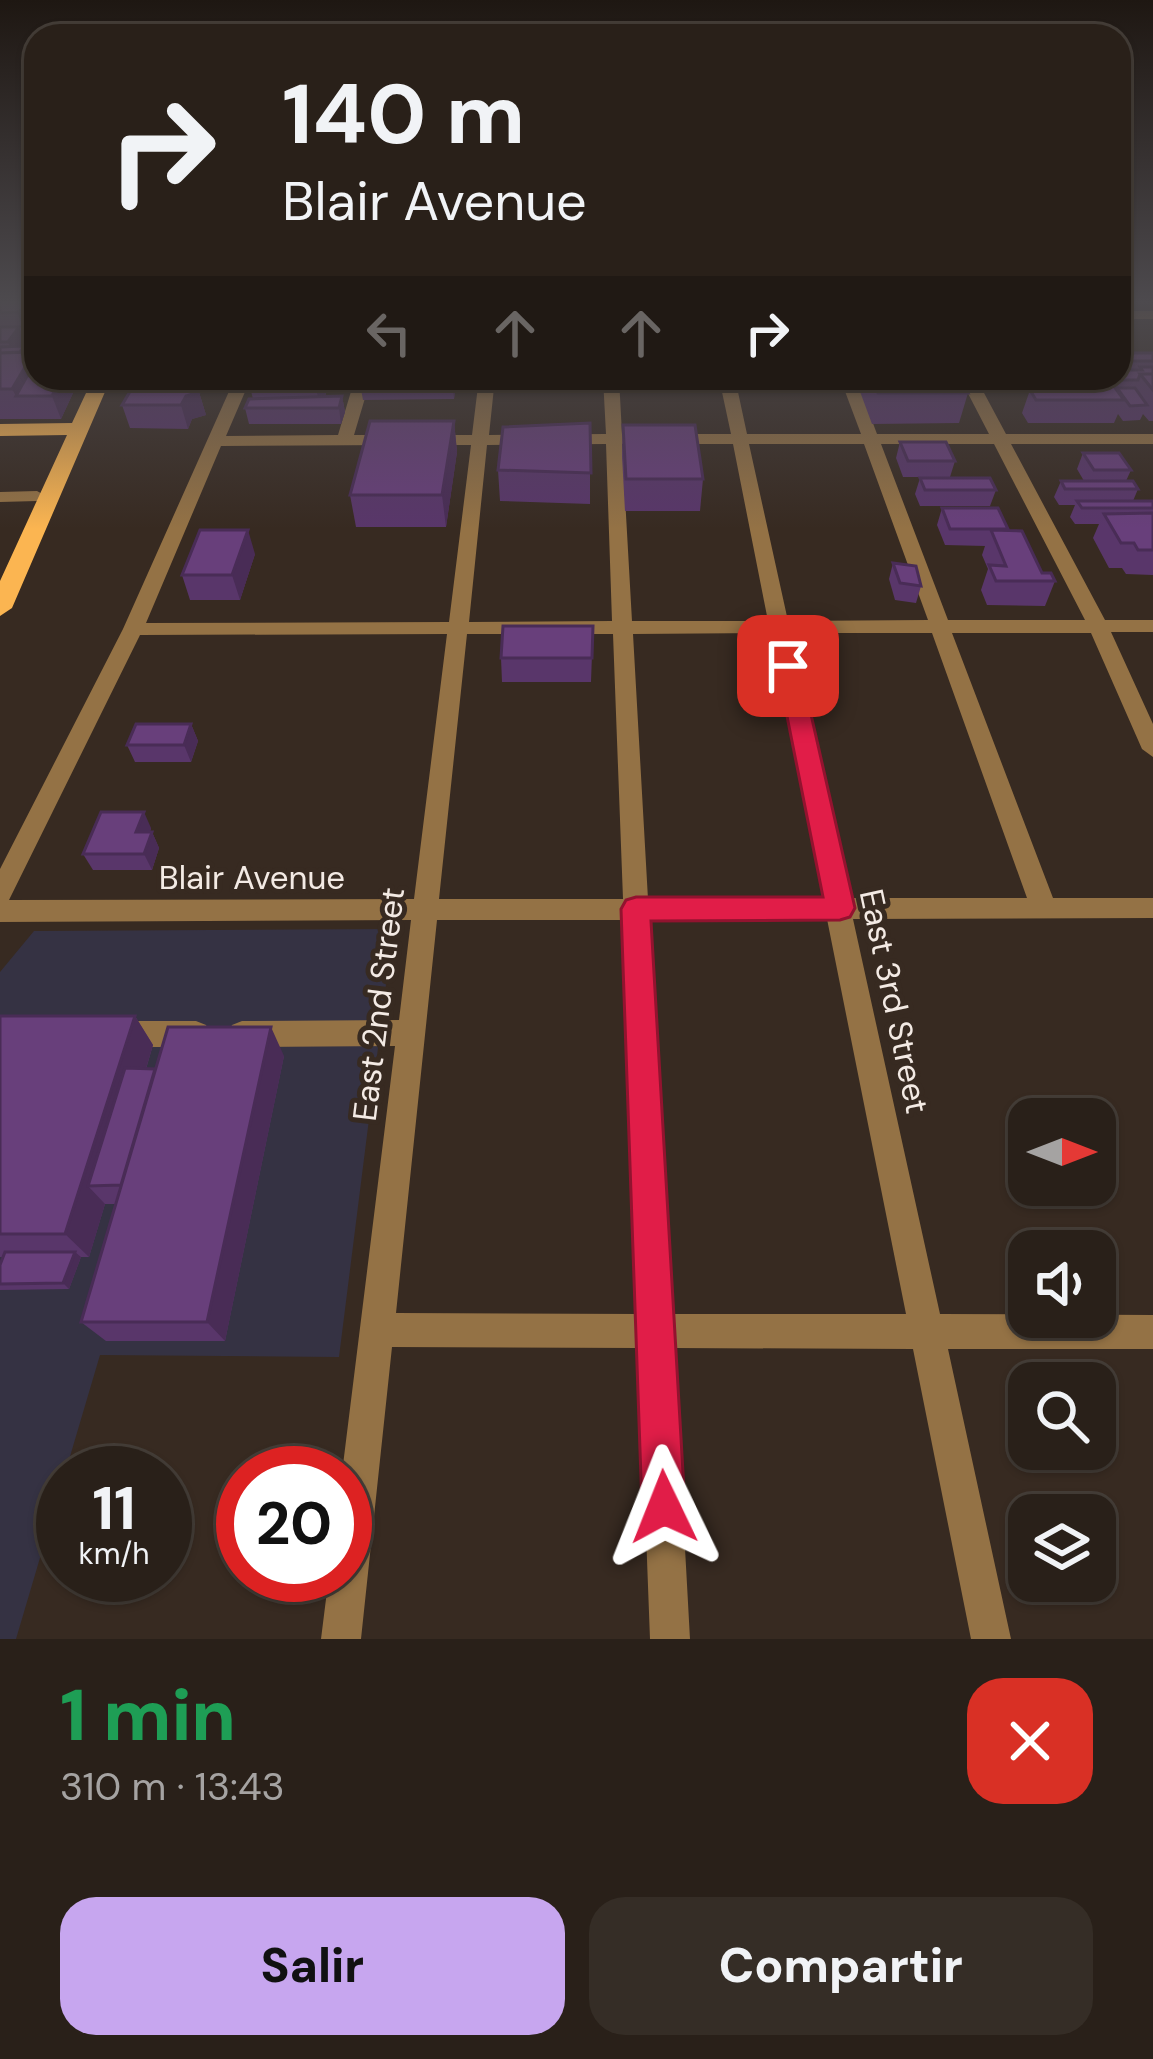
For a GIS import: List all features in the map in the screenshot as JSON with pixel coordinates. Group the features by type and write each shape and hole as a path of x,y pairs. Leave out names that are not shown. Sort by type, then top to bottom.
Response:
{"main road":[{"path":"0,578 87,390"},
{"path":"0,608 97,390"},
{"path":"0,430 70,429"}],"street":[{"path":"0,894 133,629 238,390"},
{"path":"345,440 360,390"},
{"name":"East 2nd Street","path":"340,1639 485,390"},
{"path":"612,390 670,1639"},
{"name":"East 3rd Street","path":"729,390 991,1639"},
{"path":"852,390 1044,908"},
{"path":"975,390 1147,724 1153,749"},
{"path":"215,440 1153,440"},
{"path":"0,496 37,496"},
{"path":"133,629 1153,626"},
{"name":"Blair Avenue","path":"0,911 1153,908"},
{"path":"87,1034 411,1033"},
{"path":"376,1330 1153,1332"}],"shaded area":[{"path":"393,929 339,1357 100,1355 73,1446 36,1446 36,1571 16,1639 0,1639 0,972 34,931"}],"building":[{"path":"0,376 19,376 12,389 0,389"},
{"path":"24,382 24,390 55,390 52,396 16,396"},
{"path":"1135,388 1147,405 1130,406 1118,390"},
{"path":"131,390 199,392 186,396 181,405 122,405"},
{"path":"877,390 968,393 878,393"},
{"path":"1030,390 1117,390 1124,400 1036,400"},
{"path":"342,396 339,408 245,408 249,399"},
{"path":"370,421 454,421 442,495 350,495"},
{"path":"590,423 591,473 498,470 503,427"},
{"path":"623,425 695,425 703,479 626,479"},
{"path":"900,442 946,442 955,461 908,461"},
{"path":"1083,453 1119,453 1131,470 1094,470"},
{"path":"920,478 990,478 996,490 925,490"},
{"path":"1061,481 1133,481 1138,489 1065,489"},
{"path":"1077,501 1153,501 1153,508 1082,508"},
{"path":"942,508 998,508 1008,529 950,529"},
{"path":"1153,513 1153,550 1121,543 1104,514"},
{"path":"200,530 248,530 232,575 182,575"},
{"path":"991,530 1022,531 1042,573 1051,573 1055,581 996,581 989,565 1006,566"},
{"path":"893,563 916,566 921,586 900,583"},
{"path":"503,626 593,626 592,658 501,658"},
{"path":"136,724 191,724 184,745 127,745"},
{"path":"101,812 144,812 136,832 152,832 144,854 83,854"},
{"path":"0,1016 135,1016 65,1234 0,1234"},
{"path":"168,1027 271,1027 207,1322 81,1322"},
{"path":"125,1068 155,1069 121,1185 88,1186"},
{"path":"5,1252 75,1252 63,1283 0,1284"}],"route":[{"path":"664,1507 636,909 840,908 788,666"}]}
